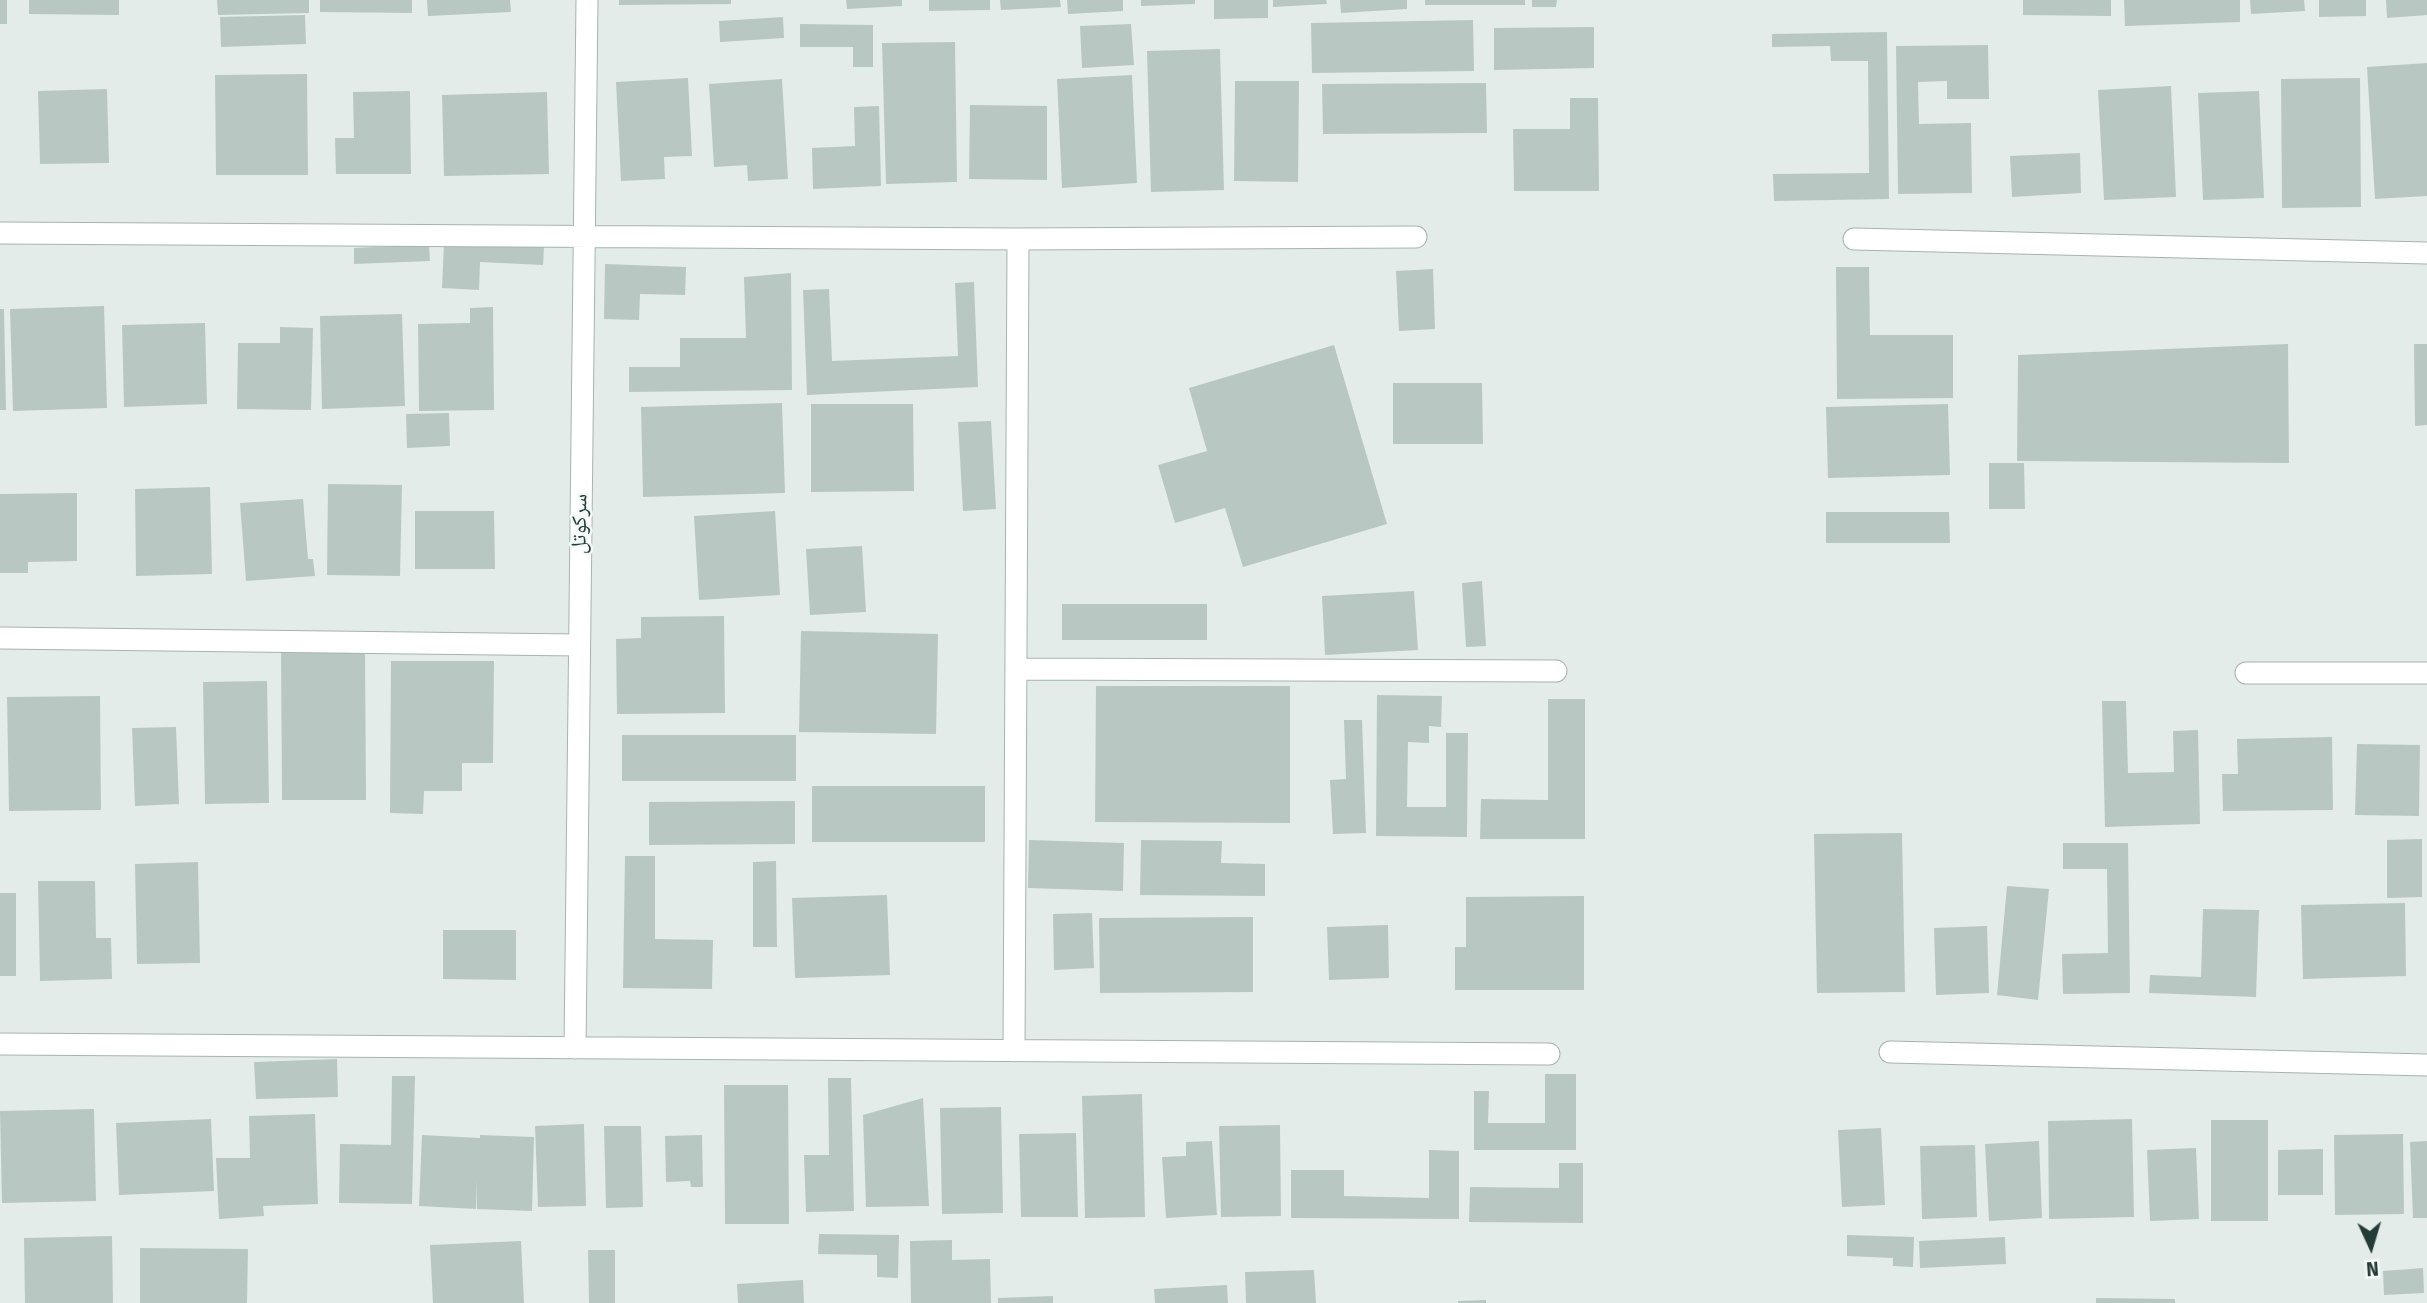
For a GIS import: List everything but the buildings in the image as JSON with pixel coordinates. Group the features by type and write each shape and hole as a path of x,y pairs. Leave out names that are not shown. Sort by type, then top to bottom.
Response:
{"street":[{"name":"سرکوتل","path":"575,1048 587,0"},
{"path":"0,233 1018,239 1416,237"},
{"path":"1014,1051 1018,239"},
{"path":"1854,239 2427,253"},
{"path":"0,638 578,645"},
{"path":"1016,669 1556,671"},
{"path":"2246,673 2427,673"},
{"path":"0,1044 1549,1054"},
{"path":"1890,1052 2427,1065"}]}
